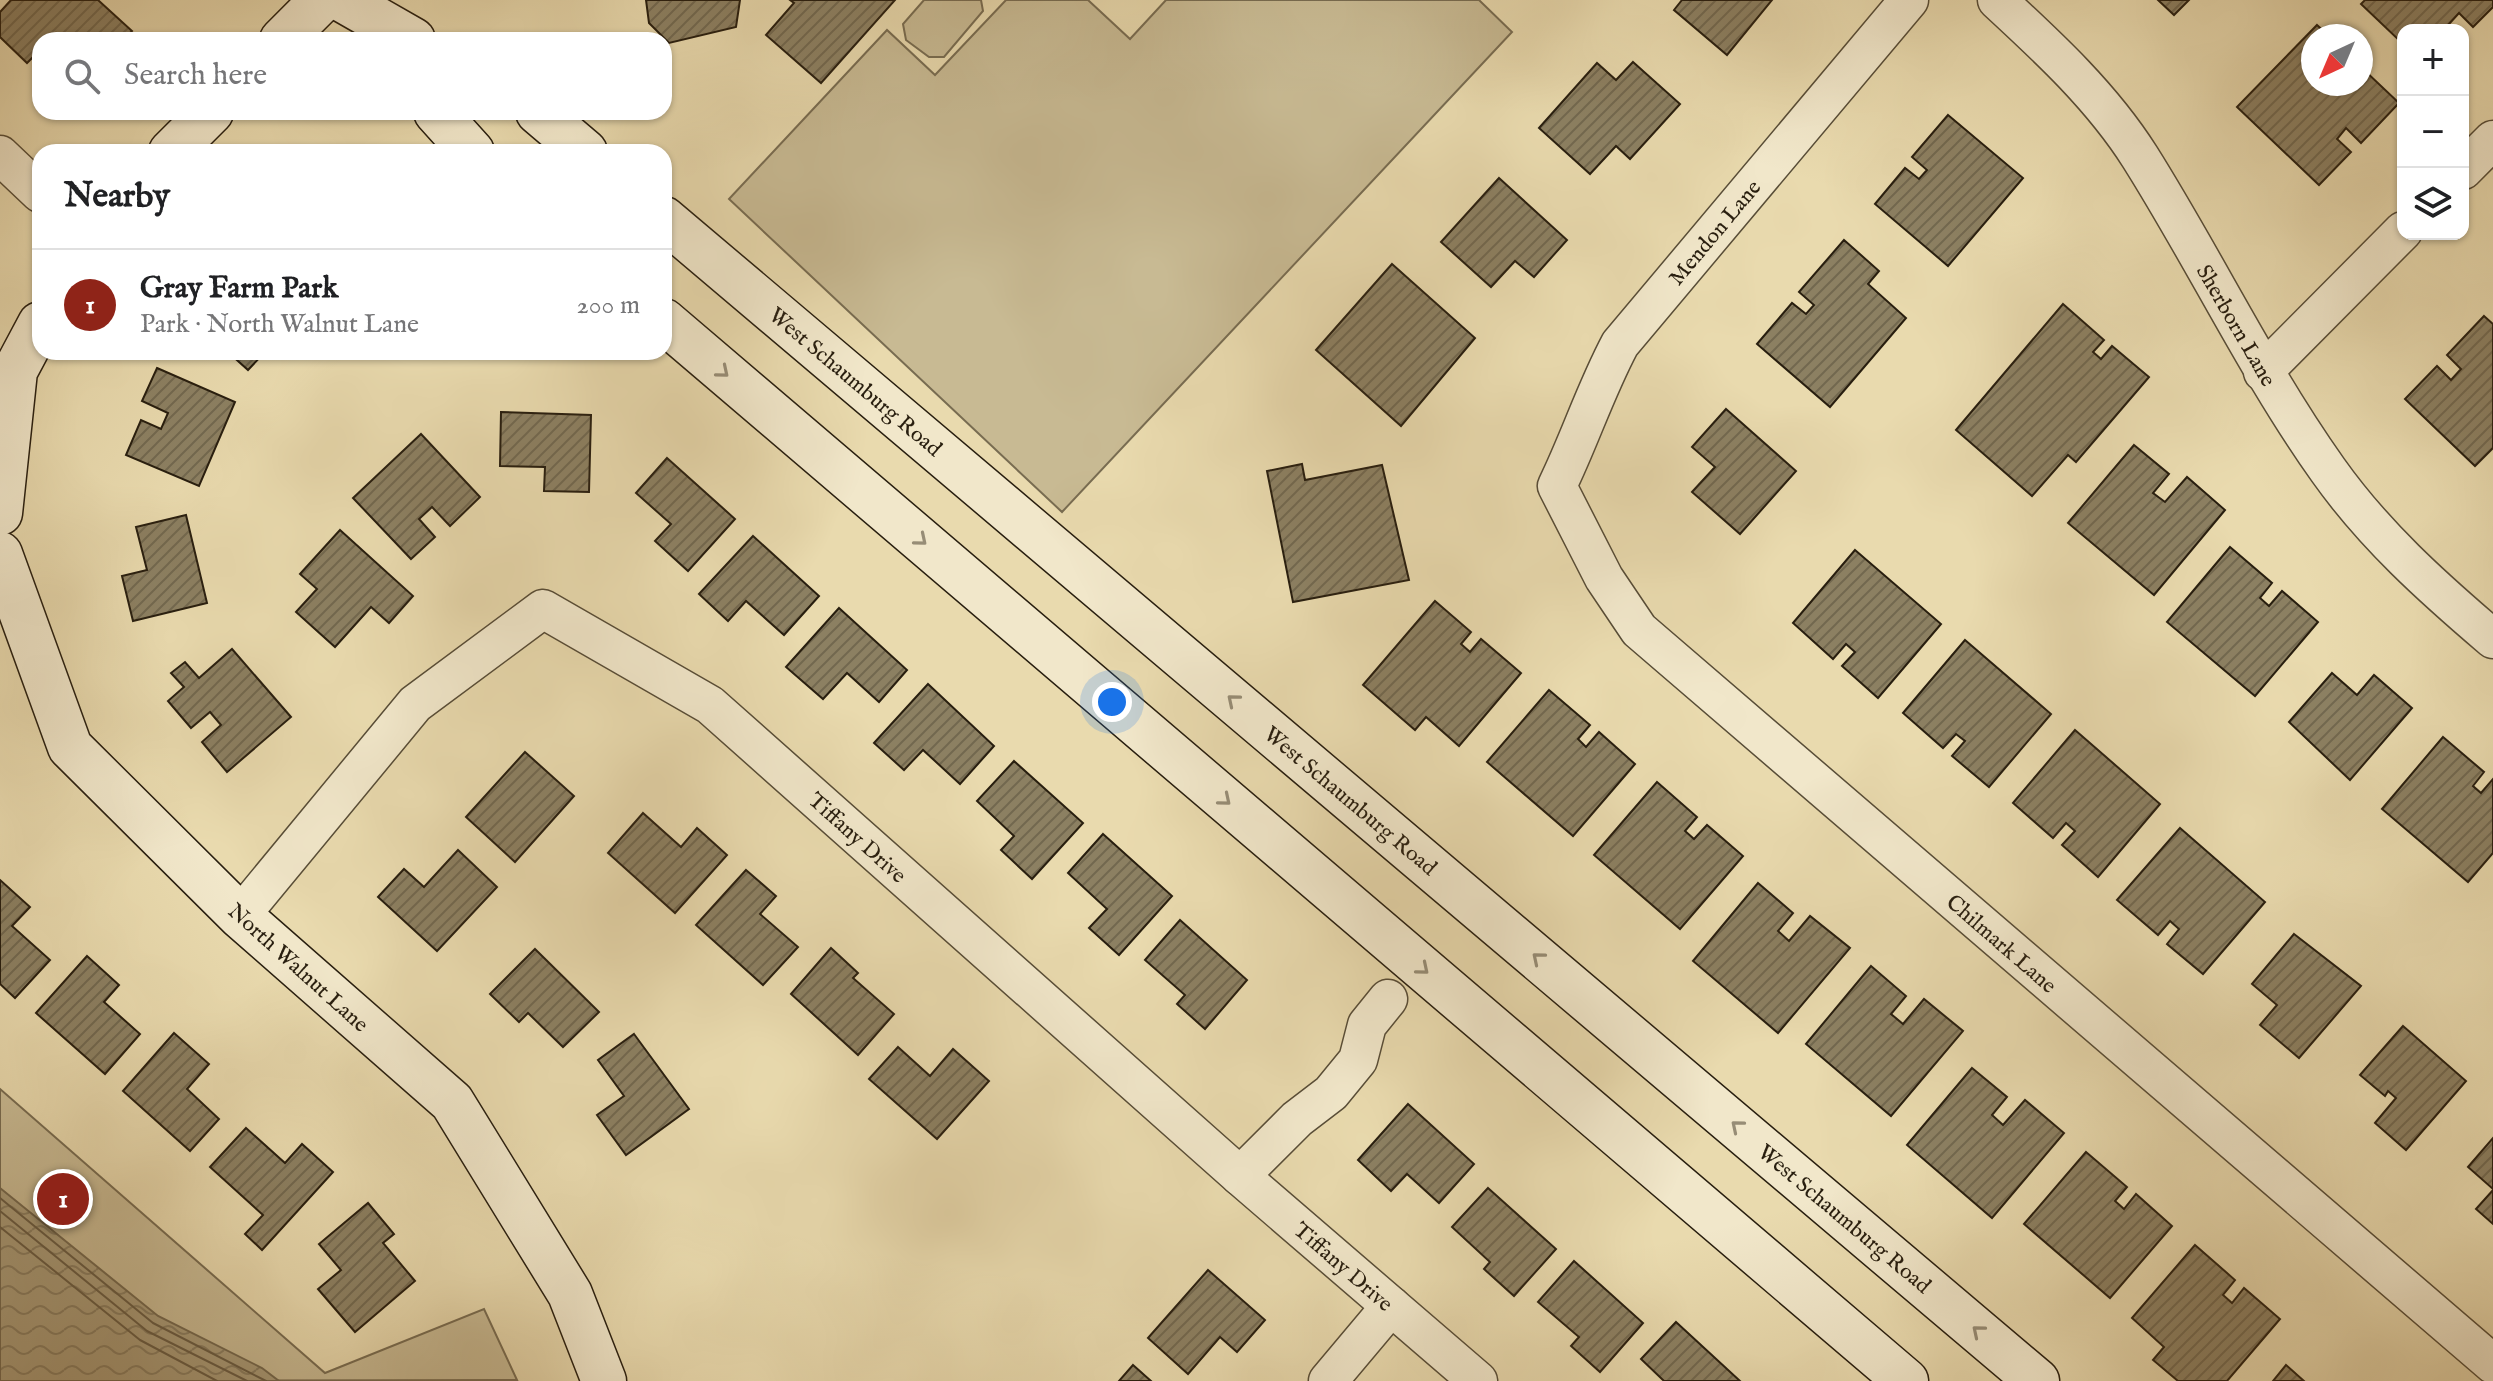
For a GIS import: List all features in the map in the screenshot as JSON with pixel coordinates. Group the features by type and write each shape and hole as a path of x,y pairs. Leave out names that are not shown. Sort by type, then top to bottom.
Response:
{"main road":[{"path":"290,32 322,0"},
{"path":"337,0 365,32"},
{"path":"343,0 399,32"},
{"path":"179,144 203,120"},
{"path":"443,120 465,144"},
{"path":"547,120 576,144"},
{"name":"West Schaumburg Road","path":"672,226 2037,1381"},
{"path":"672,328 1906,1381"},
{"path":"0,513 15,371 32,339"},
{"name":"North Walnut Lane","path":"0,554 70,747 240,916 452,1102 570,1294 604,1381"}],"street":[{"name":"Mendon Lane","path":"1557,486 1581,437 1594,393 1620,344 1909,0"},
{"name":"Sherborn Lane","path":"1997,0 2060,58 2139,155 2263,372 2360,512 2434,589 2493,639"},
{"path":"2465,168 2493,140"},
{"path":"0,155 32,185"},
{"path":"2263,372 2397,237"},
{"name":"Chilmark Lane","path":"1557,486 1611,590 1625,613 1650,640 2493,1364"},
{"name":"Tiffany Drive","path":"240,916 415,704 543,609 710,705 1240,1176 1478,1381"},
{"path":"1240,1176 1297,1119 1331,1093 1358,1060 1367,1025 1388,999"},
{"path":"1328,1381 1391,1306"}],"shaded area":[{"path":"924,0 981,0 983,11 944,57 929,57 906,40 903,24"},
{"path":"1006,0 1088,0 1130,39 1166,0 1479,0 1512,32 1062,512 729,199 887,30 935,75"},
{"path":"0,1089 325,1373 484,1309 517,1380 0,1381"}],"water":[{"path":"0,1188 158,1316 262,1368 279,1381 0,1381"}],"building":[{"path":"11,0 98,0 132,31 32,32 32,58 27,63 0,37 0,12"},
{"path":"646,0 740,0 736,27 672,42 672,32 658,32 649,23"},
{"path":"790,0 895,0 821,83 766,35 794,3"},
{"path":"1682,0 1772,0 1727,55 1674,10"},
{"path":"2158,0 2189,0 2174,15"},
{"path":"2365,0 2493,0 2493,7 2473,27 2459,13 2449,24 2397,24 2397,38 2361,4"},
{"path":"2301,41 2301,96 2373,96 2373,78 2397,101 2397,105 2361,143 2346,128 2337,139 2351,152 2319,185 2237,107"},
{"path":"1633,62 1680,104 1630,159 1616,146 1590,174 1539,128 1597,63 1616,80"},
{"path":"1948,115 2023,178 1948,266 1875,204 1905,168 1919,179 1927,170 1912,157"},
{"path":"1499,178 1567,240 1534,277 1515,261 1491,287 1441,242"},
{"path":"1844,240 1879,271 1868,284 1906,318 1830,407 1757,344 1792,303 1806,314 1814,305 1799,292"},
{"path":"1392,264 1475,338 1401,426 1316,350"},
{"path":"2063,304 2104,340 2093,352 2101,359 2112,346 2149,377 2076,462 2068,455 2032,496 1956,430"},
{"path":"2484,316 2493,324 2493,448 2475,466 2405,399 2437,366 2451,380 2461,369 2447,355"},
{"path":"237,360 257,360 248,370"},
{"path":"157,368 235,402 199,486 126,455 141,420 161,429 168,413 142,401"},
{"path":"1726,409 1796,471 1740,534 1692,492 1715,467 1692,447"},
{"path":"501,412 591,415 589,492 544,491 545,467 500,466"},
{"path":"421,434 480,497 450,526 432,507 419,519 435,537 411,559 353,498"},
{"path":"2134,445 2169,474 2153,493 2165,502 2187,477 2225,510 2154,595 2068,523"},
{"path":"667,458 735,519 688,571 655,541 671,524 636,493"},
{"path":"1302,464 1305,480 1382,465 1409,580 1293,602 1267,471"},
{"path":"186,515 207,603 133,621 122,576 147,570 136,527"},
{"path":"340,530 413,596 389,623 371,607 335,647 296,612 317,589 300,574"},
{"path":"753,536 819,596 784,635 746,601 728,621 699,594"},
{"path":"2230,547 2272,583 2260,598 2269,606 2282,591 2318,622 2255,696 2167,622"},
{"path":"1855,550 1941,624 1878,698 1842,666 1855,652 1846,644 1833,659 1793,623"},
{"path":"1435,601 1471,632 1461,644 1470,652 1481,639 1521,673 1459,746 1426,717 1415,730 1363,685"},
{"path":"839,608 907,670 879,702 847,673 823,699 786,667"},
{"path":"1965,640 2051,714 1989,787 1952,756 1965,741 1956,734 1943,748 1903,713"},
{"path":"232,649 291,717 227,772 202,742 221,725 210,712 191,728 168,701 184,687 171,673 185,662 199,678"},
{"path":"2332,673 2357,695 2374,675 2412,708 2350,780 2289,722"},
{"path":"928,684 994,746 960,784 923,750 904,770 874,743"},
{"path":"1549,690 1590,725 1578,739 1586,747 1599,732 1635,764 1573,836 1487,762"},
{"path":"2075,730 2160,804 2098,877 2062,845 2075,831 2066,823 2053,838 2013,803"},
{"path":"2443,737 2484,772 2473,786 2481,793 2493,779 2493,853 2468,882 2382,809"},
{"path":"525,752 574,796 515,862 466,817"},
{"path":"1014,761 1083,823 1032,879 1001,850 1014,836 977,801"},
{"path":"1657,782 1697,817 1685,831 1694,839 1707,825 1743,856 1680,929 1594,855"},
{"path":"643,813 681,847 697,828 727,855 675,913 608,853"},
{"path":"2180,828 2265,902 2203,974 2167,944 2179,929 2170,921 2158,935 2117,900"},
{"path":"1103,834 1172,896 1119,955 1089,928 1107,909 1068,873"},
{"path":"458,850 497,887 437,951 378,897 404,869 424,887"},
{"path":"746,870 776,896 760,914 798,947 763,985 696,925"},
{"path":"0,880 30,907 12,926 50,960 15,998 0,984"},
{"path":"1758,883 1793,913 1778,931 1789,941 1810,916 1850,948 1778,1033 1693,961"},
{"path":"1180,920 1247,980 1205,1029 1177,1004 1185,995 1145,960"},
{"path":"2294,934 2361,986 2299,1058 2260,1025 2277,1005 2252,984"},
{"path":"831,948 858,973 853,978 894,1014 858,1055 791,994"},
{"path":"535,949 599,1012 563,1047 528,1013 519,1022 490,994"},
{"path":"87,956 119,985 104,1002 140,1034 105,1074 36,1013"},
{"path":"1871,966 1906,996 1891,1014 1903,1024 1924,999 1963,1031 1891,1116 1806,1044"},
{"path":"2403,1026 2466,1081 2406,1150 2375,1123 2396,1098 2388,1091 2385,1096 2360,1075"},
{"path":"174,1033 209,1064 187,1089 219,1119 190,1151 123,1091"},
{"path":"634,1034 689,1109 626,1155 597,1115 624,1096 598,1060"},
{"path":"898,1047 930,1076 953,1049 989,1081 937,1139 869,1079"},
{"path":"1972,1068 2007,1097 1992,1115 2003,1125 2025,1100 2064,1133 1992,1218 1907,1145"},
{"path":"1408,1104 1474,1164 1439,1203 1407,1174 1391,1191 1358,1160"},
{"path":"246,1128 285,1163 302,1144 333,1172 262,1250 245,1234 263,1215 210,1167"},
{"path":"2493,1138 2493,1189 2468,1167"},
{"path":"2086,1152 2127,1187 2115,1201 2124,1209 2136,1194 2172,1226 2110,1298 2024,1224"},
{"path":"1488,1188 1556,1249 1514,1296 1484,1269 1490,1262 1452,1227"},
{"path":"2493,1190 2493,1224 2476,1209"},
{"path":"368,1203 394,1234 383,1243 415,1281 355,1332 318,1289 341,1270 319,1244"},
{"path":"2195,1245 2235,1280 2223,1295 2232,1303 2244,1288 2280,1319 2227,1381 2178,1381 2153,1360 2164,1347 2132,1318"},
{"path":"1574,1261 1643,1323 1600,1372 1571,1346 1579,1337 1538,1302"},
{"path":"1208,1270 1265,1320 1237,1352 1220,1337 1188,1374 1148,1338"},
{"path":"1676,1322 1740,1381 1664,1381 1641,1359"},
{"path":"1133,1365 1151,1381 1119,1381"},
{"path":"2286,1365 2304,1381 2273,1381"}],"place":[{"name":"Gray Farm Park","path":"63,1199"}]}
